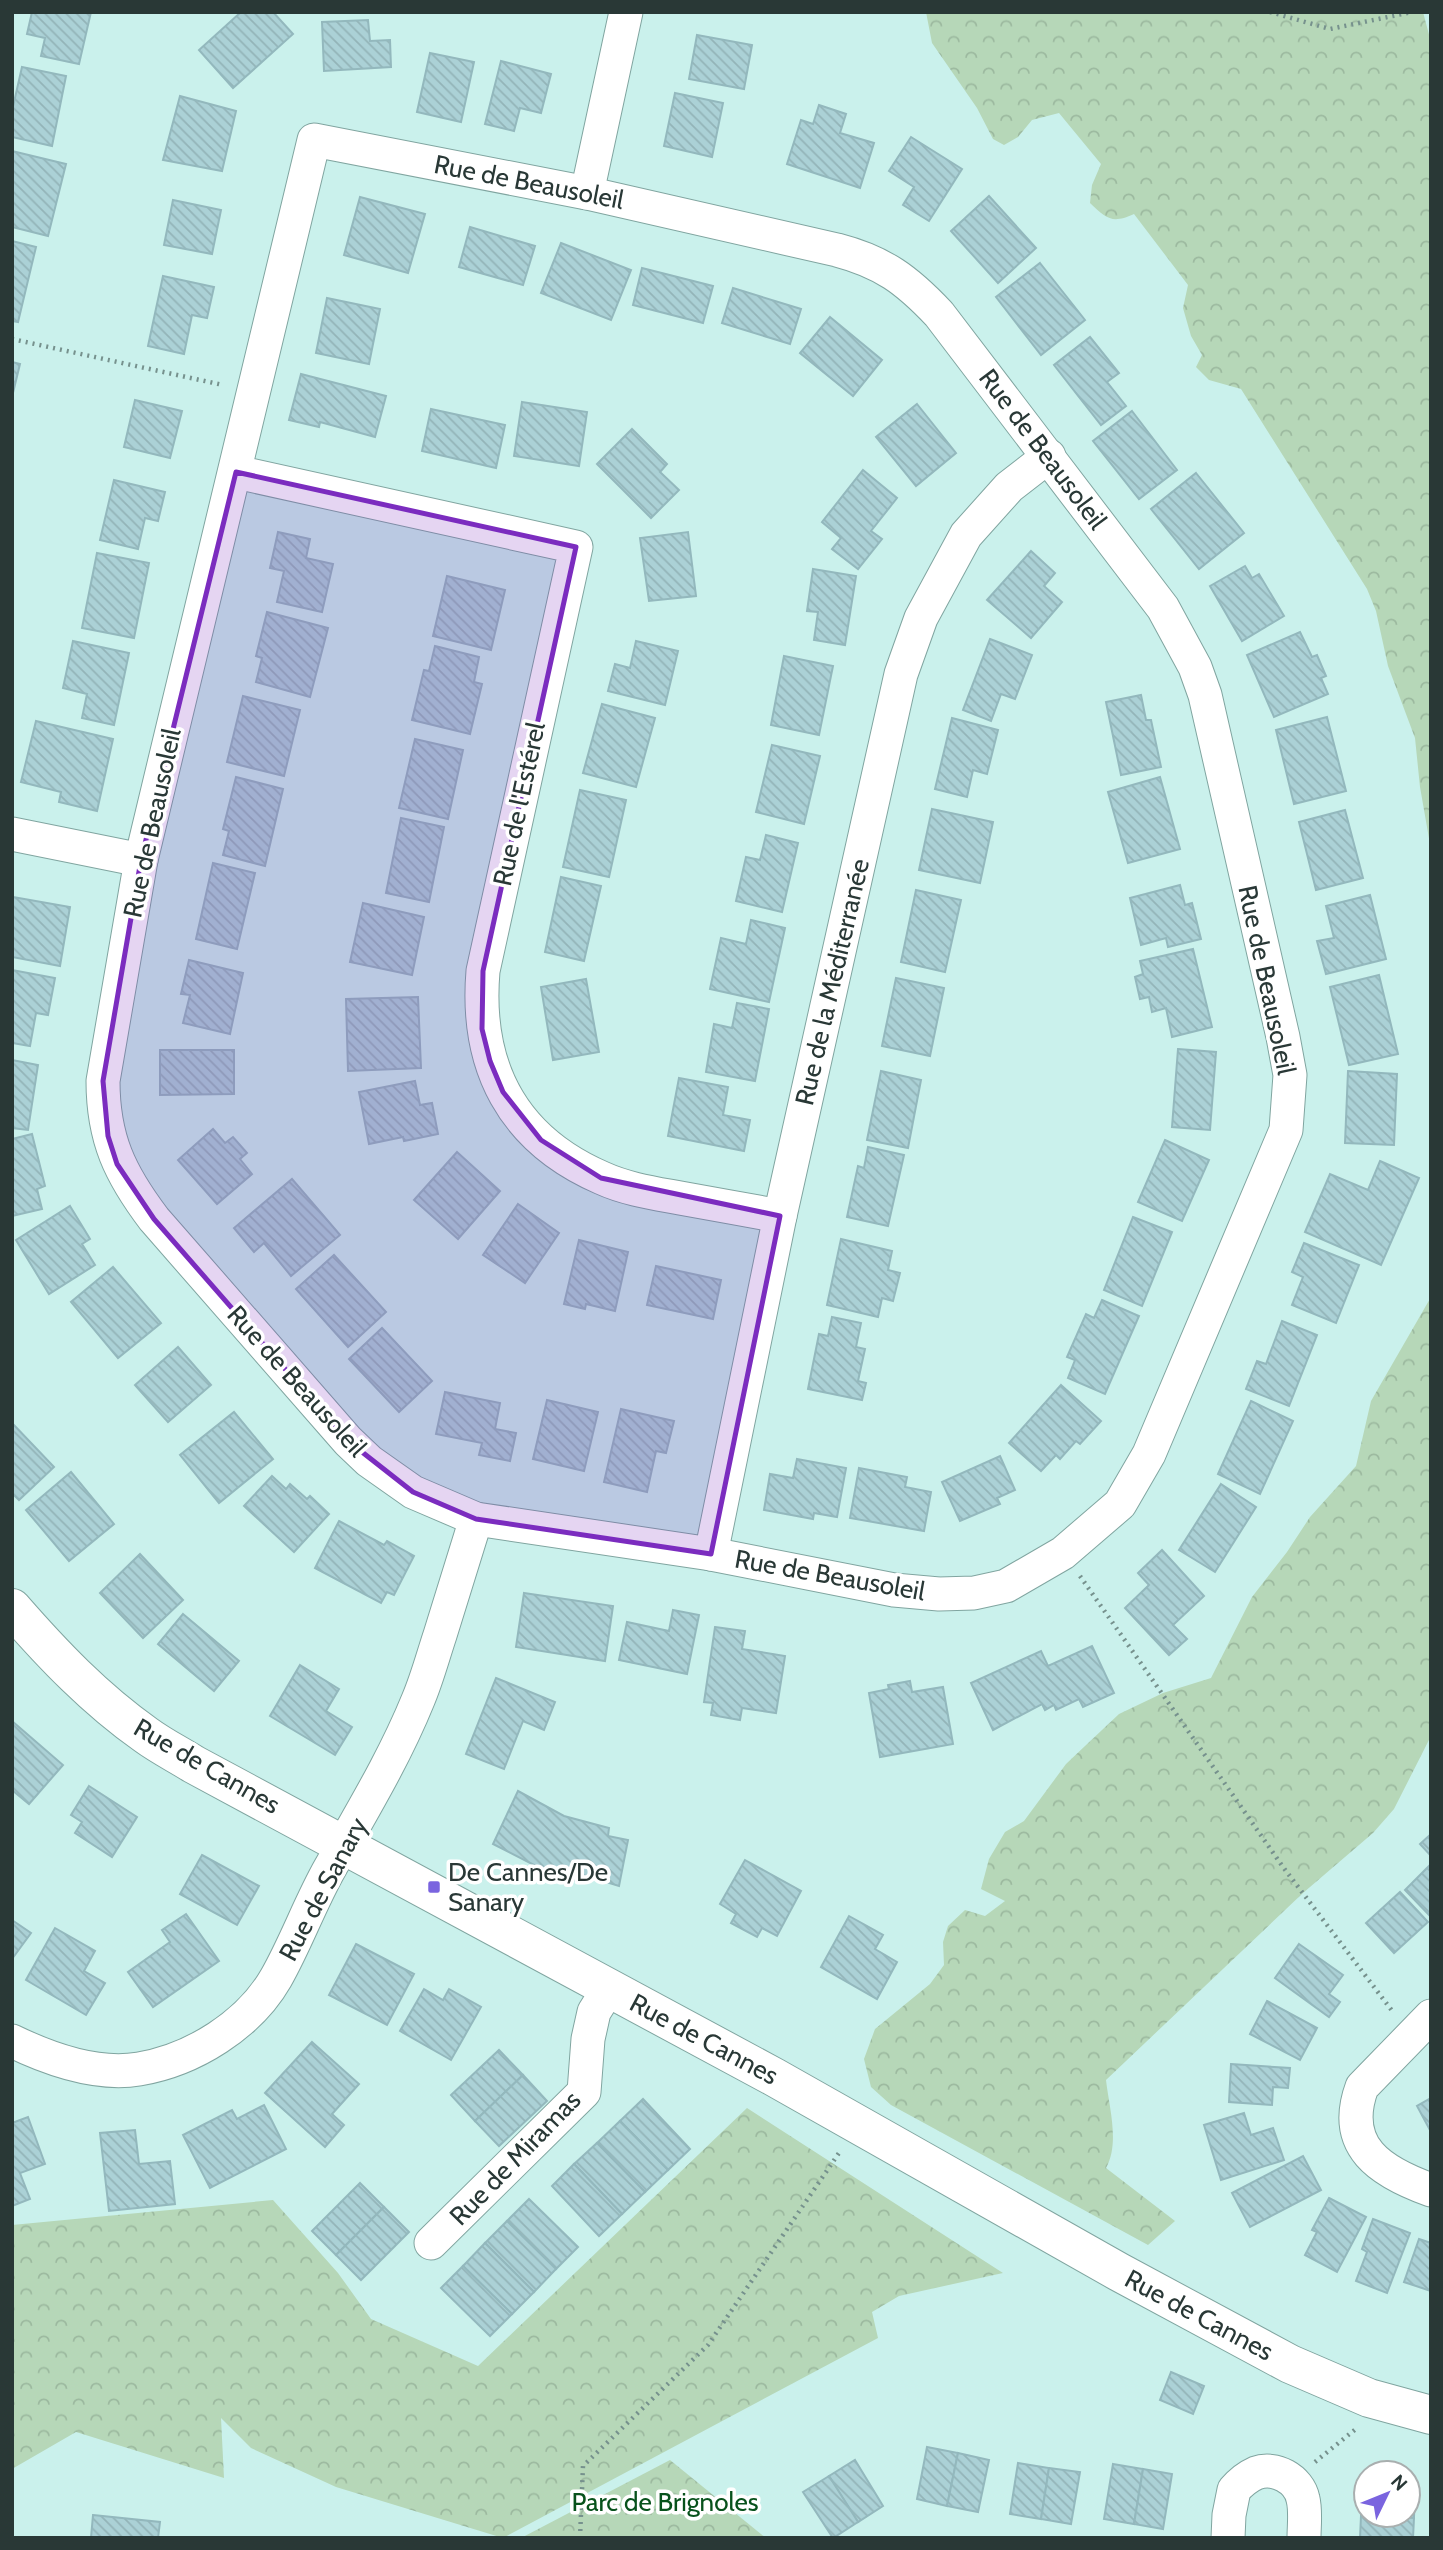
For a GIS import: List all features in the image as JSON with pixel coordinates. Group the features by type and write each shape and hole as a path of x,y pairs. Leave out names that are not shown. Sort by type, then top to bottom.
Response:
{"street":[{"path":"587,193 626,12"},
{"name":"Rue de Beausoleil","path":"314,140 587,193 837,250 867,258 892,271 918,291 939,314 1163,608 1195,667 1205,695 1290,1074 1286,1130 1149,1454 1120,1504 1063,1553 1006,1586 974,1593 939,1594 894,1590 711,1554 476,1518 414,1492 369,1461 348,1441 135,1194 117,1164 108,1136 103,1109 103,1081 141,860 253,392 314,140"},
{"name":"Rue de la Méditerranée","path":"711,1554 780,1216 901,674 920,618 966,535 1009,487 1049,456"},
{"name":"Rue de l'Estérel","path":"236,472 576,547 482,971 482,1029 490,1061 503,1092 541,1140 568,1160 601,1178 634,1189 780,1216"},
{"path":"12,834 141,860"},
{"name":"Rue de Sanary","path":"12,2041 37,2053 67,2062 103,2069 139,2069 201,2048 231,2030 257,2003 275,1979 328,1871 366,1806 419,1699 476,1518"},
{"name":"Rue de Cannes","path":"12,1608 54,1656 92,1692 146,1735 193,1763 859,2124 1119,2272 1266,2351 1329,2383 1388,2404 1431,2415"},
{"name":"Rue de Miramas","path":"431,2243 584,2092 594,2012 609,1988"},
{"path":"1421,2026 1362,2087 1356,2115 1358,2131 1374,2161 1389,2172 1431,2190"},
{"path":"1228,2538 1230,2502 1234,2490 1244,2480 1268,2471 1281,2474 1292,2481 1300,2491 1304,2501 1304,2538"}],"path":[{"path":"1270,12 1330,29 1412,12"},
{"path":"12,339 253,392"},
{"path":"1063,1553 1283,1867 1421,2026"},
{"path":"580,2538 583,2466 708,2346 859,2124"},
{"path":"1292,2481 1388,2404"}],"highlighted area":[{"path":"236,472 576,547 483,971 482,1029 490,1061 503,1092 541,1140 601,1178 780,1216 711,1554 476,1519 413,1492 348,1441 154,1219 117,1164 108,1136 103,1081 141,860"}],"green space":[{"path":"926,12 1423,12 1431,42 1431,850 1415,738 1388,666 1376,611 1367,589 1241,389 1209,380 1196,367 1202,355 1191,336 1183,308 1188,285 1134,214 1120,219 1110,218 1090,203 1092,185 1101,164 1059,113 1032,120 1018,137 1004,145 993,139 977,108 932,43"},
{"path":"1431,1297 1431,1736 1394,1809 1373,1833 1303,1893 1106,2080 1113,2136 1106,2168 1175,2221 1148,2245 891,2105 871,2087 864,2059 875,2029 930,1984 944,1965 943,1942 948,1926 965,1910 985,1916 1005,1901 981,1889 989,1859 1005,1832 1024,1821 1066,1764 1119,1714 1163,1693 1211,1678 1252,1597 1310,1517 1356,1466 1371,1401"},
{"path":"747,2108 1003,2273 899,2296 872,2312 878,2338 503,2538 336,2487 251,2448 221,2418 224,2478 76,2432 12,2469 12,2225 273,2200 338,2273 371,2319 478,2366"},
{"name":"Parc de Brignoles","path":"670,2460 766,2538 521,2538"}],"building":[{"path":"32,12 91,12 79,64 41,56 45,38 27,34"},
{"path":"241,12 273,12 293,34 233,88 199,50"},
{"path":"368,20 370,41 390,40 391,67 324,71 322,22"},
{"path":"697,35 752,45 744,89 689,79"},
{"path":"430,53 474,62 461,122 417,112"},
{"path":"501,61 551,74 541,113 520,108 514,131 485,124"},
{"path":"22,67 66,76 52,146 12,137 12,111"},
{"path":"675,93 723,103 712,157 664,146"},
{"path":"180,96 236,111 222,171 163,160"},
{"path":"819,105 846,114 840,133 874,143 860,188 787,164 801,120 813,124"},
{"path":"911,137 962,169 929,221 903,205 914,187 889,171"},
{"path":"12,151 66,164 48,236 12,227"},
{"path":"989,196 1036,248 998,283 951,231"},
{"path":"360,197 425,214 408,273 344,255"},
{"path":"173,200 221,210 212,254 164,245"},
{"path":"470,227 535,246 523,285 459,267"},
{"path":"12,241 36,247 18,322 12,321"},
{"path":"561,243 631,270 611,320 541,293"},
{"path":"1040,263 1085,320 1041,355 996,297"},
{"path":"642,268 713,286 703,323 633,305"},
{"path":"163,276 214,287 207,318 192,315 184,354 148,346"},
{"path":"733,288 801,309 790,344 722,323"},
{"path":"327,298 380,309 369,364 316,353"},
{"path":"830,317 882,360 853,396 800,353"},
{"path":"1090,337 1119,373 1107,382 1126,406 1101,425 1054,365"},
{"path":"12,362 20,364 12,397"},
{"path":"301,374 386,396 375,437 320,422 319,427 289,420"},
{"path":"135,400 182,411 170,458 124,447"},
{"path":"522,402 587,412 579,466 514,456"},
{"path":"917,404 956,453 916,486 876,437"},
{"path":"431,409 505,425 496,468 422,451"},
{"path":"1132,411 1177,470 1139,499 1093,441"},
{"path":"632,429 667,464 660,472 679,490 651,518 597,464"},
{"path":"863,470 897,498 871,531 882,539 858,569 832,549 841,538 822,522"},
{"path":"1196,473 1244,533 1199,569 1151,509"},
{"path":"114,480 165,492 158,521 145,518 138,549 100,540"},
{"path":"278,532 310,539 306,558 333,564 322,612 277,602 284,571 270,568"},
{"path":"688,532 696,596 649,601 640,538"},
{"path":"1031,551 1055,573 1044,586 1062,602 1031,638 987,600"},
{"path":"97,553 149,563 134,638 82,628"},
{"path":"1245,566 1252,578 1259,574 1284,616 1242,641 1210,586"},
{"path":"813,569 856,576 845,645 814,640 818,612 807,611"},
{"path":"447,576 505,590 491,650 433,636"},
{"path":"267,612 328,628 310,697 256,682 262,658 256,656"},
{"path":"1300,632 1312,657 1317,655 1326,676 1321,678 1328,694 1274,717 1247,655"},
{"path":"990,639 1032,655 1015,699 1001,694 991,721 963,710"},
{"path":"73,641 129,653 114,725 82,718 87,694 63,688"},
{"path":"636,641 678,651 665,705 608,691 615,664 630,668"},
{"path":"435,646 479,657 474,682 482,684 470,734 412,720 424,670 429,671"},
{"path":"784,656 833,666 819,735 771,725"},
{"path":"1141,695 1146,720 1151,720 1161,767 1121,775 1106,702"},
{"path":"243,696 300,710 284,776 227,762"},
{"path":"602,704 655,718 636,787 583,773"},
{"path":"1327,717 1346,791 1294,804 1276,730"},
{"path":"952,718 998,730 987,774 973,770 967,797 935,789"},
{"path":"36,721 113,739 97,811 59,802 61,792 21,782"},
{"path":"415,739 463,750 448,819 399,808"},
{"path":"772,745 820,756 804,824 756,812"},
{"path":"236,777 283,789 265,866 223,855 229,831 223,829"},
{"path":"1160,777 1180,849 1128,863 1108,792"},
{"path":"580,790 626,800 609,877 563,867"},
{"path":"932,809 993,822 980,883 919,870"},
{"path":"1345,810 1363,878 1316,890 1299,822"},
{"path":"401,818 444,827 429,902 386,893"},
{"path":"766,835 798,843 782,912 736,901 746,857 760,860"},
{"path":"213,863 255,873 237,949 196,939"},
{"path":"561,877 601,886 584,961 545,952"},
{"path":"1180,885 1185,905 1192,903 1201,939 1168,947 1166,938 1141,945 1130,898"},
{"path":"916,890 961,900 945,972 901,962"},
{"path":"1370,895 1386,959 1326,974 1317,941 1334,938 1326,906"},
{"path":"13,897 70,907 60,966 12,957"},
{"path":"363,903 424,917 412,975 350,962"},
{"path":"751,920 785,928 769,1002 710,989 721,938 746,944"},
{"path":"1193,949 1212,1027 1172,1037 1166,1008 1152,1012 1149,997 1140,999 1135,977 1143,974 1140,961"},
{"path":"189,960 243,973 230,1034 183,1023 190,995 181,994"},
{"path":"12,970 55,978 48,1015 36,1013 30,1046 12,1043"},
{"path":"1379,975 1398,1054 1349,1065 1330,987"},
{"path":"896,978 944,988 930,1056 882,1046"},
{"path":"586,979 599,1052 553,1060 541,987"},
{"path":"418,997 421,1068 348,1071 346,999"},
{"path":"737,1003 769,1009 755,1081 706,1072 714,1024 732,1028"},
{"path":"1178,1049 1216,1052 1210,1130 1172,1127"},
{"path":"160,1050 234,1050 234,1094 160,1095"},
{"path":"12,1060 38,1065 28,1130 12,1128"},
{"path":"881,1071 921,1080 908,1148 867,1140"},
{"path":"1348,1071 1397,1074 1394,1145 1345,1143"},
{"path":"679,1078 728,1087 723,1115 750,1120 744,1151 668,1136"},
{"path":"415,1081 420,1105 432,1103 438,1134 369,1144 359,1092"},
{"path":"213,1129 225,1143 233,1137 247,1153 240,1159 252,1174 217,1204 178,1160"},
{"path":"32,1134 45,1186 37,1189 42,1209 12,1216 12,1139"},
{"path":"1165,1140 1209,1160 1182,1221 1138,1202"},
{"path":"868,1147 904,1155 888,1226 847,1217 858,1166 864,1168"},
{"path":"457,1152 500,1191 458,1239 414,1200"},
{"path":"1380,1161 1419,1178 1381,1265 1305,1232 1330,1174 1368,1190"},
{"path":"292,1179 340,1235 291,1276 264,1243 254,1252 234,1228"},
{"path":"518,1204 559,1233 525,1283 483,1255"},
{"path":"70,1206 90,1239 82,1244 95,1265 49,1294 16,1240"},
{"path":"1133,1217 1172,1232 1142,1306 1104,1290"},
{"path":"841,1239 892,1251 888,1270 900,1273 893,1301 882,1298 878,1317 827,1305"},
{"path":"579,1240 628,1252 615,1311 586,1304 585,1309 564,1304"},
{"path":"1304,1243 1359,1265 1336,1323 1292,1305 1303,1277 1292,1272"},
{"path":"334,1255 386,1312 348,1347 296,1289"},
{"path":"656,1266 721,1280 713,1319 647,1305"},
{"path":"113,1267 161,1323 118,1358 71,1302"},
{"path":"1102,1300 1139,1316 1105,1394 1068,1378 1075,1360 1067,1357 1086,1314 1094,1318"},
{"path":"832,1317 861,1323 856,1347 865,1349 858,1381 866,1383 862,1400 808,1389 819,1334 828,1336"},
{"path":"1282,1321 1317,1335 1289,1406 1246,1389 1257,1361 1266,1364"},
{"path":"382,1328 432,1381 399,1412 349,1359"},
{"path":"178,1347 211,1385 168,1422 135,1385"},
{"path":"1061,1385 1101,1421 1080,1444 1076,1441 1060,1459 1056,1455 1041,1471 1009,1443"},
{"path":"445,1392 500,1403 495,1429 516,1433 510,1461 479,1455 482,1443 436,1434"},
{"path":"547,1400 598,1412 584,1471 533,1459"},
{"path":"1251,1401 1293,1421 1260,1494 1218,1474"},
{"path":"621,1409 674,1421 666,1453 656,1451 647,1492 604,1482"},
{"path":"234,1412 273,1459 219,1503 180,1455"},
{"path":"12,1423 54,1467 19,1500 12,1493"},
{"path":"1000,1456 1015,1490 997,1498 1000,1504 960,1521 942,1482"},
{"path":"797,1459 846,1468 837,1517 814,1513 813,1519 764,1510 770,1474 793,1478"},
{"path":"859,1468 907,1477 905,1487 931,1492 924,1531 850,1518"},
{"path":"71,1472 114,1524 69,1561 26,1510"},
{"path":"272,1476 286,1489 290,1484 307,1499 310,1496 329,1514 294,1552 244,1506"},
{"path":"1221,1484 1256,1507 1215,1572 1179,1550"},
{"path":"339,1521 384,1545 387,1541 414,1556 394,1595 387,1592 381,1603 315,1568"},
{"path":"1162,1550 1204,1596 1173,1625 1187,1639 1169,1655 1125,1608 1149,1585 1138,1573"},
{"path":"140,1554 183,1600 143,1638 100,1593"},
{"path":"524,1593 613,1606 605,1661 516,1647"},
{"path":"673,1610 699,1615 687,1674 619,1660 627,1622 669,1631"},
{"path":"183,1614 239,1661 214,1691 158,1644"},
{"path":"715,1627 745,1631 742,1649 785,1656 776,1713 742,1708 740,1720 711,1715 713,1703 704,1702"},
{"path":"1092,1646 1114,1693 1083,1707 1079,1699 1056,1710 1054,1705 1045,1710 1042,1704 993,1730 971,1683 1041,1651 1048,1666"},
{"path":"300,1665 339,1689 326,1711 352,1727 335,1755 270,1716"},
{"path":"496,1678 555,1702 544,1730 523,1721 504,1769 466,1754"},
{"path":"910,1681 912,1692 943,1687 953,1744 880,1757 869,1693 889,1689 888,1685"},
{"path":"12,1721 63,1765 29,1804 12,1790"},
{"path":"89,1786 137,1817 112,1857 75,1833 82,1822 71,1815"},
{"path":"518,1791 564,1816 609,1828 608,1836 628,1840 619,1886 583,1875 582,1882 559,1877 561,1871 536,1866 493,1844"},
{"path":"1431,1834 1431,1856 1420,1844"},
{"path":"202,1855 259,1886 237,1925 180,1894"},
{"path":"745,1860 801,1891 777,1936 762,1928 757,1937 731,1923 736,1914 720,1904"},
{"path":"1431,1866 1431,1917 1405,1890"},
{"path":"1400,1892 1428,1922 1394,1953 1366,1923"},
{"path":"186,1914 219,1961 153,2007 128,1972 170,1942 162,1930"},
{"path":"849,1916 883,1935 875,1949 897,1962 877,1999 821,1967"},
{"path":"12,1920 31,1933 12,1959"},
{"path":"55,1928 95,1951 84,1971 105,1983 86,2015 26,1980"},
{"path":"356,1944 414,1974 387,2025 329,1995"},
{"path":"1299,1944 1343,1975 1329,1994 1340,2002 1329,2017 1275,1978"},
{"path":"424,1989 443,2000 449,1989 481,2007 451,2060 400,2031"},
{"path":"1267,2001 1317,2028 1300,2060 1250,2034"},
{"path":"312,2042 359,2084 332,2114 344,2125 325,2147 265,2093"},
{"path":"499,2050 523,2075 475,2121 451,2095"},
{"path":"1231,2064 1290,2068 1288,2088 1273,2087 1272,2105 1229,2102"},
{"path":"523,2075 547,2101 499,2146 475,2121"},
{"path":"1431,2098 1431,2132 1417,2106"},
{"path":"643,2099 690,2149 668,2170 620,2121"},
{"path":"264,2105 286,2149 210,2188 183,2135 232,2110 237,2119"},
{"path":"1244,2113 1251,2135 1273,2128 1284,2160 1221,2180 1204,2125"},
{"path":"28,2117 45,2164 20,2173 30,2199 12,2206 12,2123"},
{"path":"620,2121 668,2170 645,2192 597,2143"},
{"path":"135,2130 139,2164 170,2161 175,2204 109,2211 100,2133"},
{"path":"597,2143 645,2192 622,2214 574,2164"},
{"path":"1303,2156 1321,2190 1250,2227 1232,2193"},
{"path":"574,2164 622,2214 599,2236 552,2186"},
{"path":"360,2183 384,2207 336,2255 312,2231"},
{"path":"1329,2198 1366,2217 1337,2272 1305,2255 1317,2232 1312,2230"},
{"path":"529,2199 578,2247 556,2269 507,2221"},
{"path":"384,2207 409,2232 361,2280 336,2255"},
{"path":"1373,2219 1410,2233 1387,2293 1356,2281 1367,2252 1362,2249"},
{"path":"507,2221 556,2269 534,2292 485,2243"},
{"path":"1419,2239 1431,2243 1431,2291 1404,2282"},
{"path":"485,2243 534,2292 512,2314 463,2266"},
{"path":"463,2266 512,2314 490,2336 441,2288"},
{"path":"1171,2372 1204,2386 1193,2414 1160,2400"},
{"path":"927,2447 958,2453 947,2506 917,2499"},
{"path":"958,2453 989,2460 978,2512 947,2506"},
{"path":"855,2460 883,2506 858,2522 829,2476"},
{"path":"1018,2463 1049,2468 1041,2519 1010,2514"},
{"path":"1113,2464 1143,2469 1134,2524 1104,2519"},
{"path":"1049,2468 1080,2472 1071,2524 1041,2519"},
{"path":"1143,2469 1172,2474 1163,2529 1134,2524"},
{"path":"829,2476 858,2522 833,2538 803,2492"},
{"path":"93,2515 160,2522 158,2538 91,2538"},
{"path":"1360,2529 1413,2529 1413,2538 1360,2538"}],"place":[{"name":"De Cannes/De Sanary","path":"434,1887"}]}
